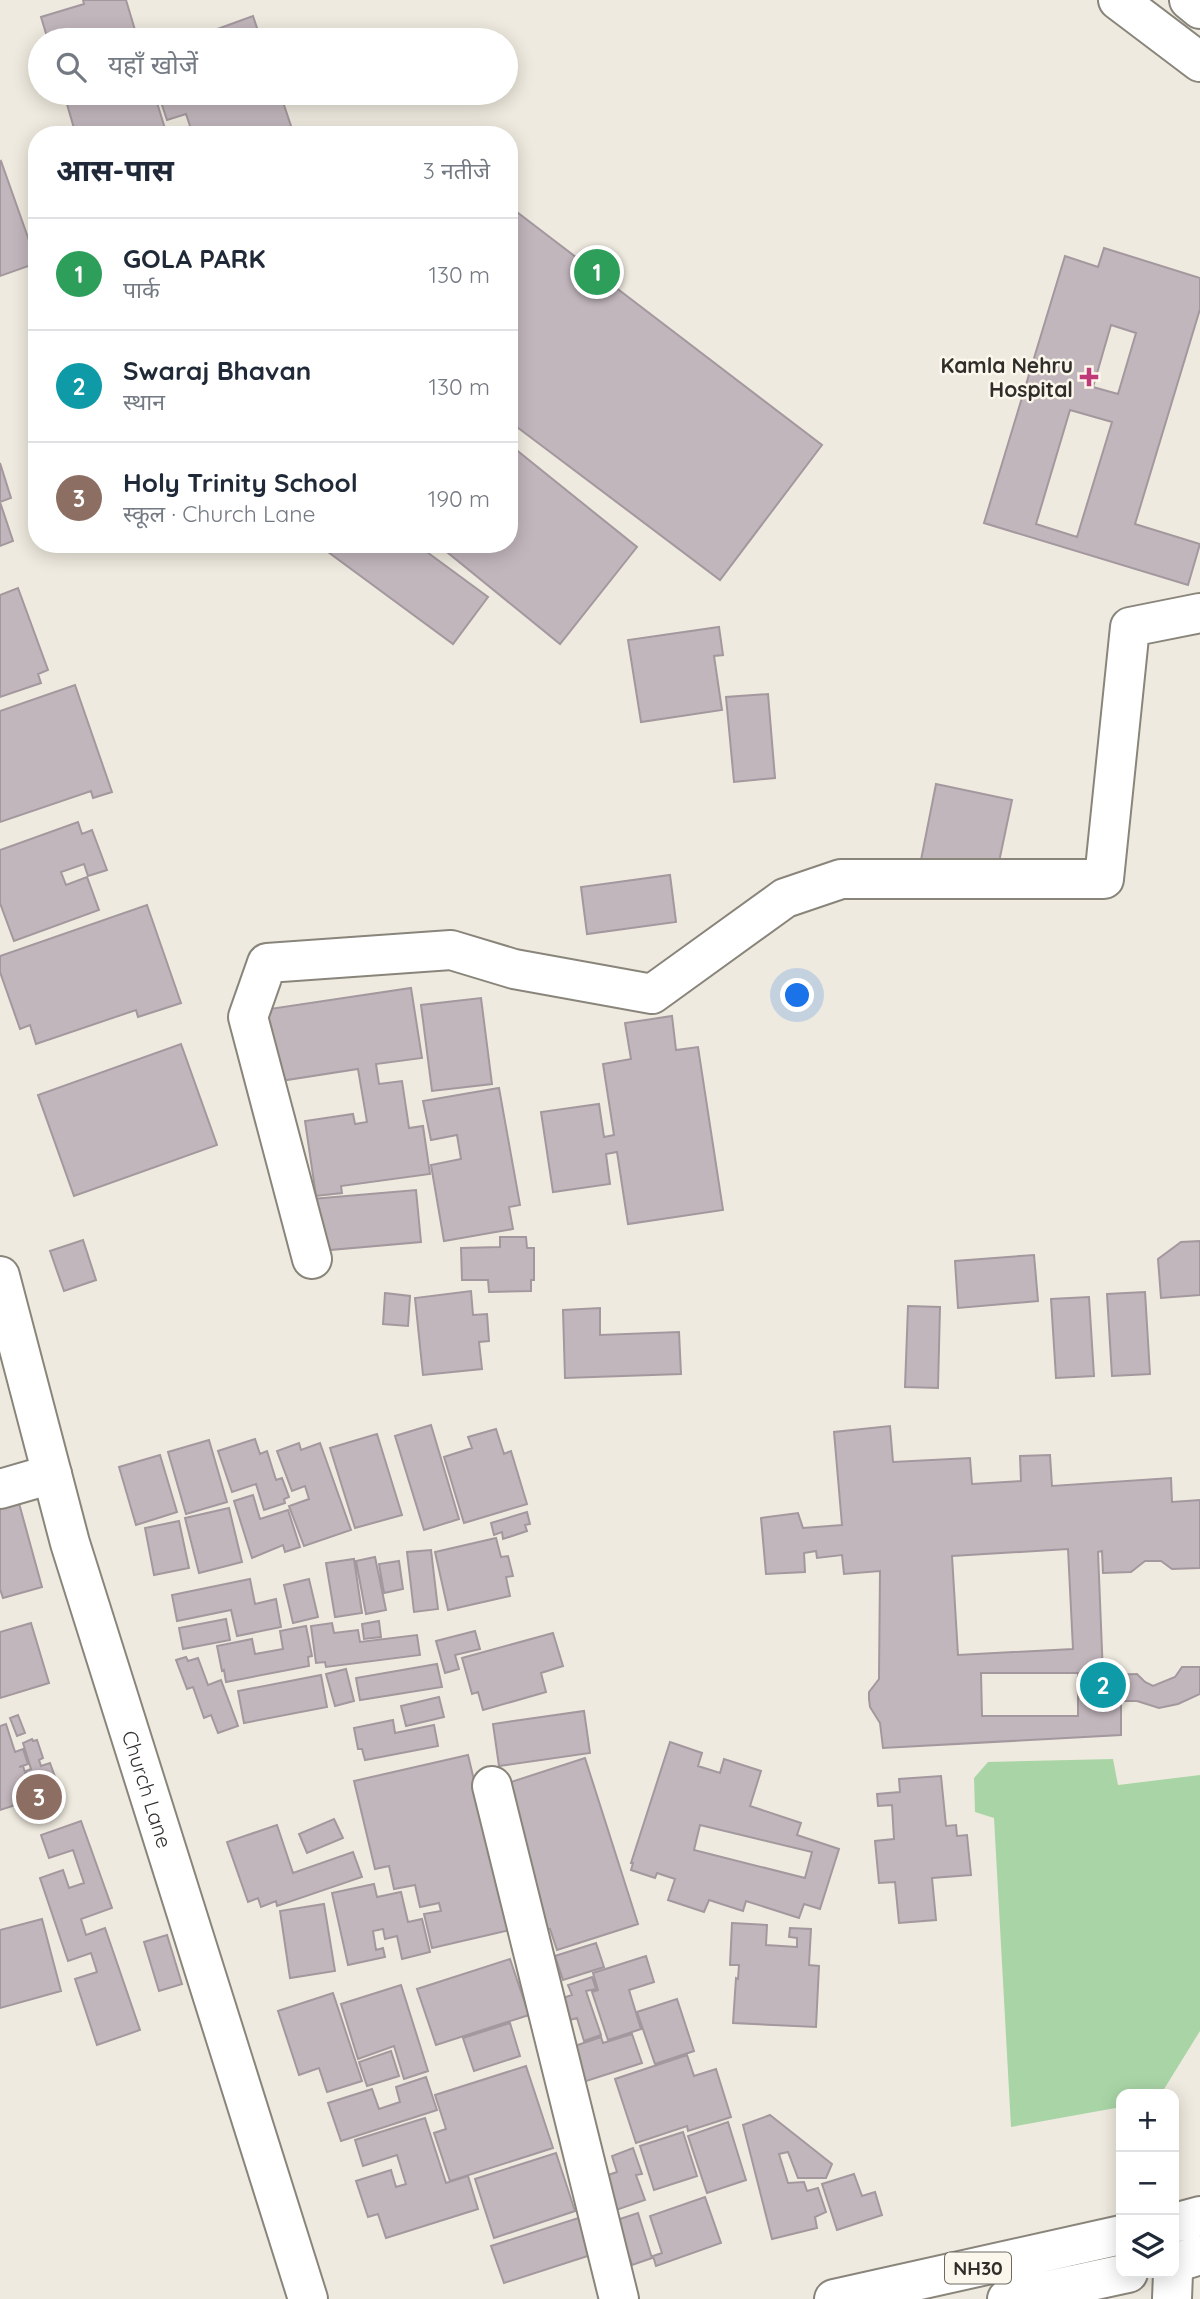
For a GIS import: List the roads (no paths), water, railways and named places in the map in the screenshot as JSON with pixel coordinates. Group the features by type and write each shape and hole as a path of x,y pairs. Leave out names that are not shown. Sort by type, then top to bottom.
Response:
{"main road":[{"path":"1118,0 1200,62"},
{"path":"1189,0 1200,9"},
{"path":"312,1259 248,1017 267,963 450,950 514,969 652,994 785,898 841,879 1104,879 1130,627 1200,613"},
{"name":"Church Lane","path":"0,1276 70,1544 308,2299"},
{"path":"0,1489 52,1474"},
{"path":"492,1786 619,2299"},
{"name":"NH30","path":"834,2299 1116,2236"},
{"path":"1179,2261 1200,2255"},
{"path":"1007,2299 1116,2276"},
{"path":"1172,2299 1173,2278"}],"place":[{"name":"GOLA PARK","path":"597,272"},
{"name":"Kamla Nehru Hospital","path":"1089,377"},
{"name":"Swaraj Bhavan","path":"1103,1685"},
{"name":"Holy Trinity School","path":"39,1797"}]}
